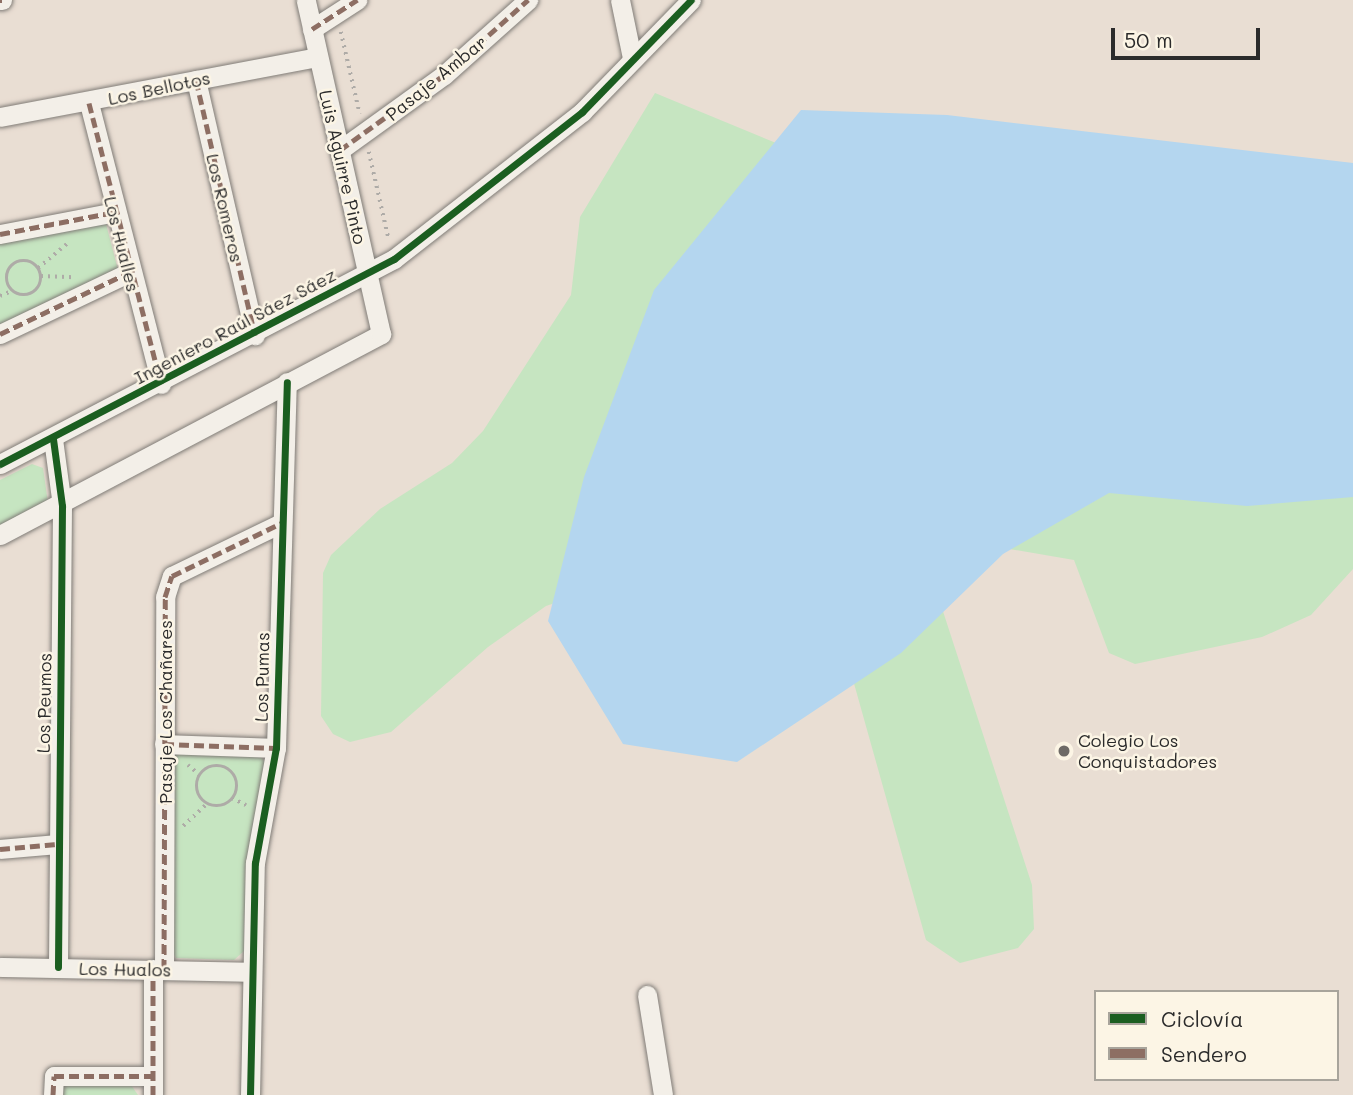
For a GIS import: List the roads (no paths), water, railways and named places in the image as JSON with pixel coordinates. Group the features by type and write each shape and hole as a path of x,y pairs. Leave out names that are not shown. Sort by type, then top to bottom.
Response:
{"street":[{"name":"Luis Aguirre Pinto","path":"287,382 381,334 306,0"},
{"path":"312,29 357,0"},
{"name":"Pasaje Ambar","path":"340,150 444,75 528,0"},
{"path":"620,0 632,58"},
{"name":"Ingeniero Raúl Sáez Sáez","path":"0,464 161,384 367,273 487,190 582,112 691,0"},
{"name":"Los Bellotos","path":"0,117 89,103 317,57"},
{"name":"Los Romeros","path":"196,80 255,335"},
{"name":"Los Hualles","path":"89,103 128,273 161,384"},
{"path":"0,234 115,212"},
{"path":"0,334 128,273"},
{"path":"0,535 62,506 287,382"},
{"name":"Los Pumas","path":"250,1095 255,863 276,748 287,382"},
{"name":"Los Peumos","path":"53,439 62,506 58,967"},
{"name":"Pasaje Los Chañares","path":"153,1086 159,969 165,597 172,576 281,523"},
{"path":"164,744 276,748"},
{"path":"0,849 57,844"},
{"name":"Los Hualos","path":"0,967 251,972"},
{"path":"647,995 663,1095"},
{"path":"53,1095 54,1076 153,1086"}],"water":[{"path":"801,110 947,115 1353,163 1353,497 1247,506 1109,493 1003,554 901,653 737,762 623,744 548,621 584,477 654,290"}],"place":[{"name":"Colegio Los Conquistadores","path":"1064,751"}]}
